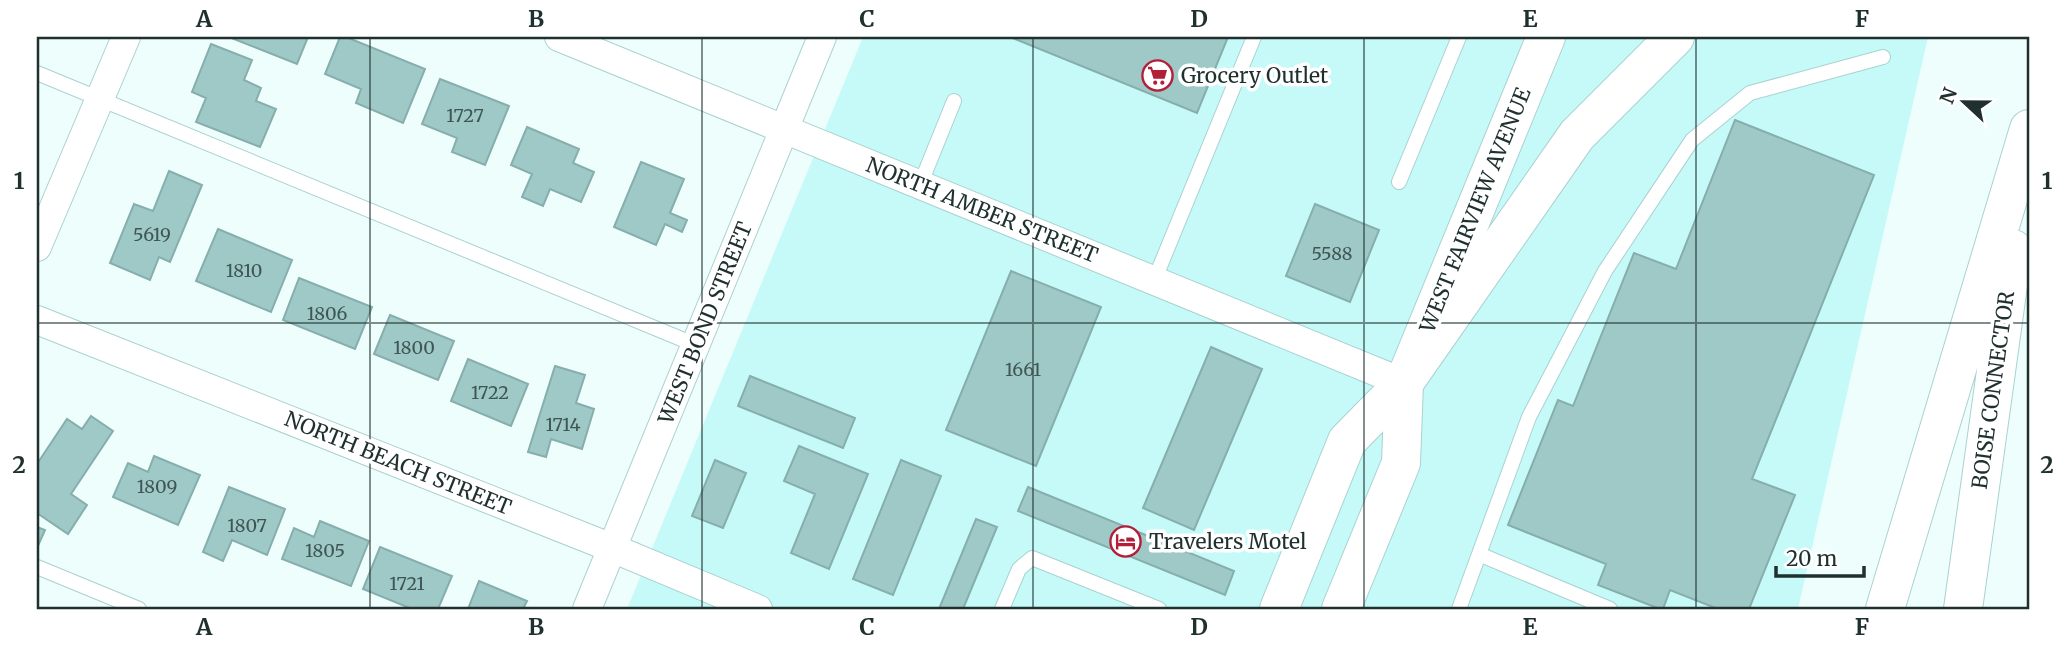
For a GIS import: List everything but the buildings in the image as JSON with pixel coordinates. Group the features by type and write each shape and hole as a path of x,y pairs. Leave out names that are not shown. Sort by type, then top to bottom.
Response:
{"main road":[{"name":"WEST FAIRVIEW AVENUE","path":"1342,609 1401,463 1404,383 1546,37"},
{"path":"1404,383 1577,135 1675,37"},
{"path":"1885,609 2029,129"},
{"name":"BOISE CONNECTOR","path":"1963,609 2029,129"},
{"name":"WEST FAIRVIEW AVENUE","path":"1279,609 1347,440 1404,383"}],"street":[{"path":"37,247 127,37"},
{"name":"NORTH AMBER STREET","path":"559,37 1404,383"},
{"name":"WEST BOND STREET","path":"587,609 822,37"},
{"name":"NORTH BEACH STREET","path":"37,320 612,548 758,609"}],"lane":[{"path":"1154,281 1254,37"},
{"path":"1399,182 1459,37"},
{"path":"1459,609 1481,555 1529,417 1605,271 1692,140 1750,93 1883,57"},
{"path":"37,73 696,345"},
{"path":"920,185 954,101"},
{"path":"1481,555 1610,609"},
{"path":"1002,609 1019,569 1032,558 1159,609"},
{"path":"37,567 139,609"}],"shaded area":[{"path":"863,37 1928,37 1798,609 627,609"}],"place":[{"name":"Grocery Outlet","path":"1158,75"},
{"name":"Travelers Motel","path":"1126,541"}]}
